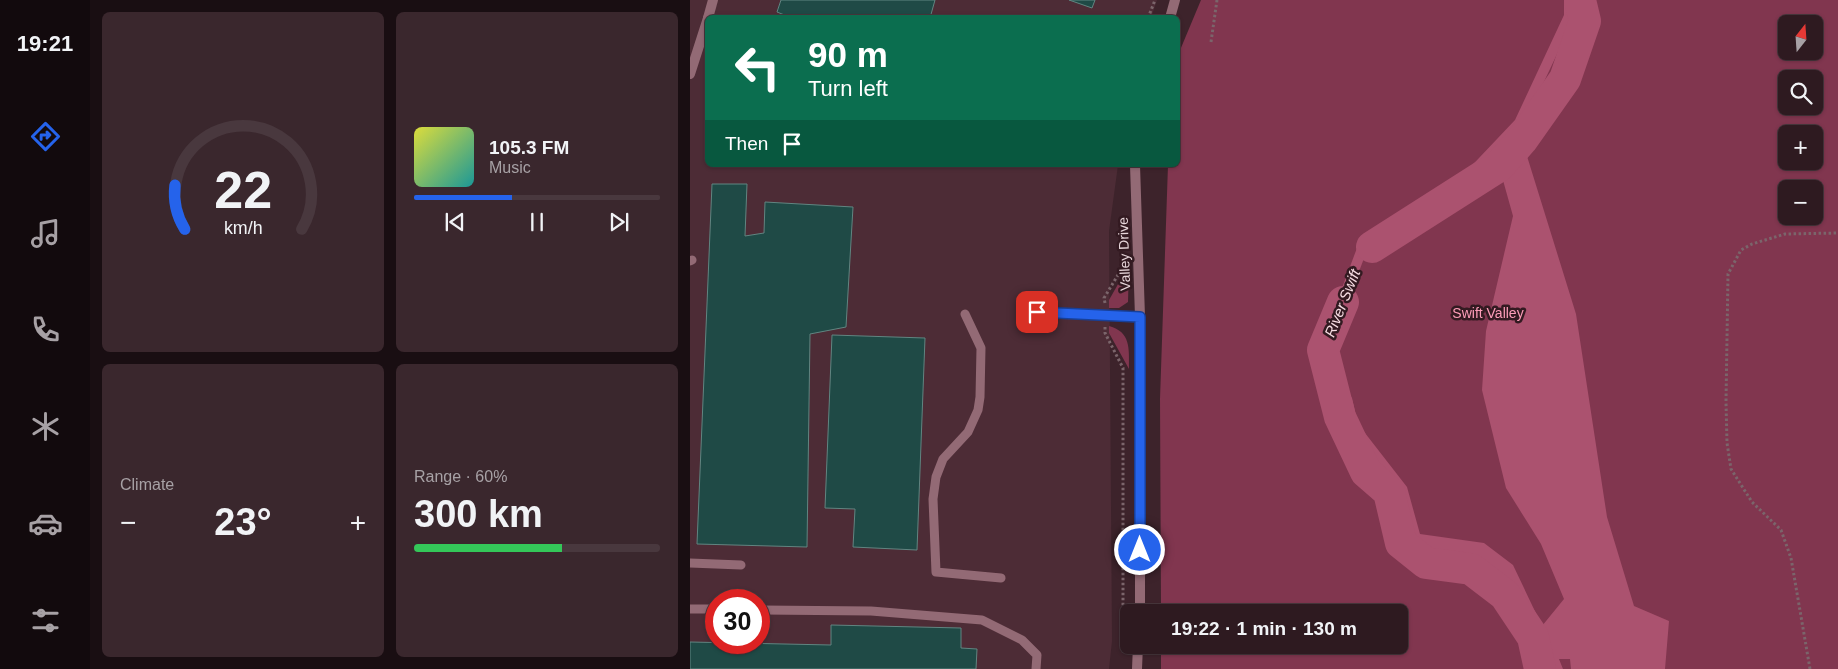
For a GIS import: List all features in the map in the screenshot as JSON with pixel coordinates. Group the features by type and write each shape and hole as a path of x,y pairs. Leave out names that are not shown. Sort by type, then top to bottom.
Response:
{"street":[{"path":"710,15 713,0"},
{"path":"1171,15 1175,0"},
{"path":"690,74 705,31"},
{"name":"Valley Drive","path":"1135,167 1140,317 1140,604"},
{"path":"1137,669 1138,654"}],"lane":[{"path":"1037,312 1140,317"},
{"path":"965,314 981,348 980,397 978,410 970,428 962,441 944,459 936,477 933,499 936,572 1001,578"},
{"path":"690,563 741,565"},
{"path":"690,609 705,609"},
{"path":"770,610 871,611 982,620 1022,640 1037,655 1036,669"}],"path":[{"path":"1149,15 1155,0"},
{"path":"1211,42 1216,0"},
{"path":"1810,669 1791,558 1781,530 1752,502 1731,469 1727,418 1728,274 1741,250 1752,244 1785,234 1838,233"},
{"path":"1123,604 1123,368 1105,333 1104,298 1125,263"}],"shaded area":[{"path":"690,0 1157,0 1152,15 705,15 705,167 1118,167 1109,231 1112,641 1109,669 690,669"}],"green space":[{"name":"Swift Valley","path":"1201,0 1838,0 1838,669 1161,669 1161,654 1408,654 1408,604 1161,604 1160,399 1168,167 1180,167 1180,50"},
{"path":"1129,265 1128,302 1119,308 1109,308 1109,300"},
{"path":"1109,326 1121,332 1125,337 1128,348 1129,369 1109,333"}],"water":[{"path":"1564,0 1576,0 1576,14 1524,124 1467,183 1366,253 1335,335 1336,378 1352,398 1358,424 1407,487 1420,534 1484,543 1513,565 1542,626 1564,599 1541,544 1506,488 1482,390 1486,331 1513,216 1499,166 1522,140 1576,314 1607,517 1634,606 1669,621 1665,669 1571,669 1570,659 1559,659 1563,669 1547,669 1544,659 1537,659 1533,637 1538,631 1507,578 1478,557 1424,547 1411,540 1396,493 1372,472 1339,398 1328,383 1325,333 1357,248 1461,177 1515,120 1564,15"}],"building":[{"path":"781,0 935,0 931,15 784,15 777,12"},
{"path":"1069,0 1095,0 1092,8"},
{"path":"712,184 747,184 745,236 764,233 765,202 853,207 846,327 810,334 807,547 697,544"},
{"path":"832,335 925,338 917,550 853,547 855,509 825,508"},
{"path":"831,625 961,628 961,648 977,649 976,669 690,669 690,642 705,642 705,654 770,654 770,644 831,645"}],"waterway":[{"name":"River Swift","path":"1372,247 1499,166 1522,140 1565,79 1585,21 1580,0"},
{"name":"River Swift","path":"1343,302 1323,350 1340,417 1366,472 1389,492 1401,543 1426,563 1471,569 1505,595 1533,637 1540,669"}],"route":[{"path":"1037,312 1140,317 1140,550"}]}
